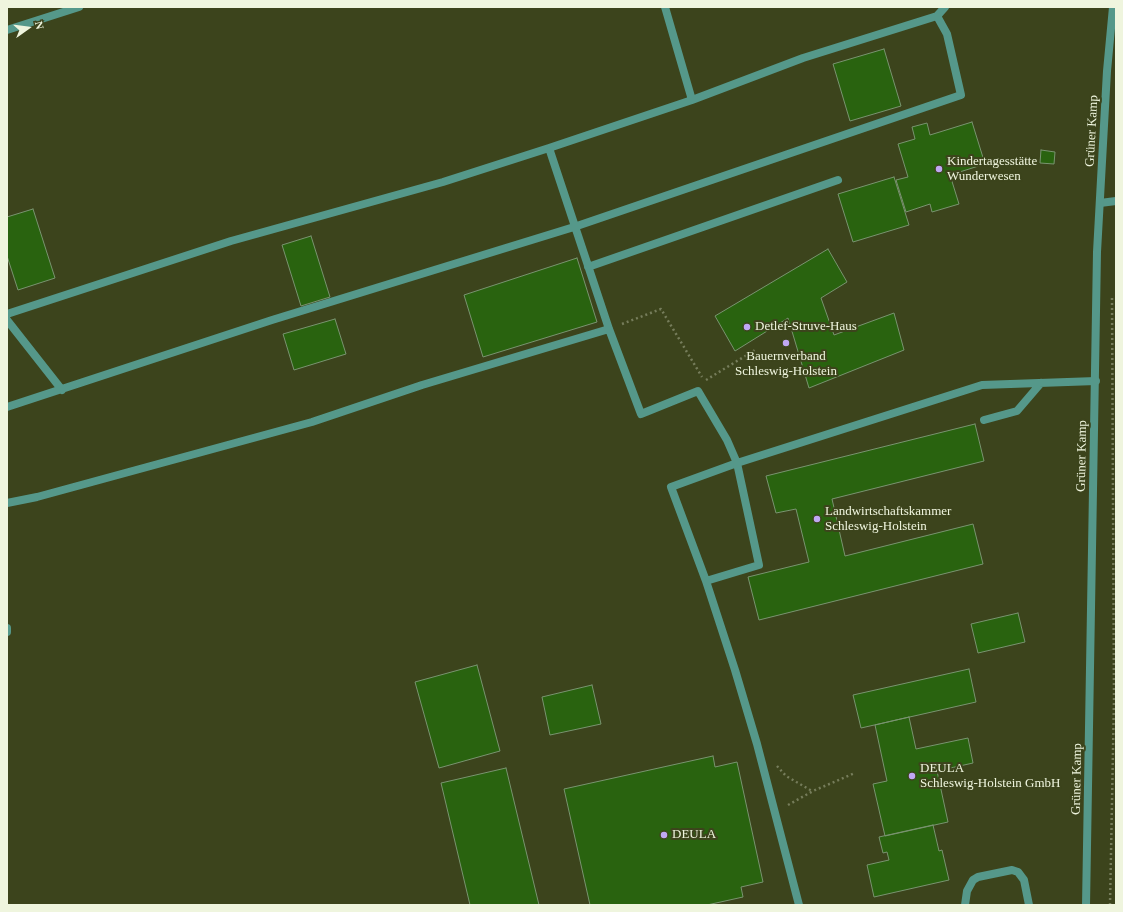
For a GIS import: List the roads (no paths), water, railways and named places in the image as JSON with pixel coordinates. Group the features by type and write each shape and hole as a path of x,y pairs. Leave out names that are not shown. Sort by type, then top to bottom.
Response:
{"street":[{"path":"7,30 78,7"},
{"path":"665,7 692,100"},
{"path":"7,314 230,241 443,182 549,148 692,100 803,58 937,16 945,7"},
{"name":"Grüner Kamp","path":"1086,905 1100,203 1112,7"},
{"path":"7,407 272,320 574,227 961,95 947,34 937,16"},
{"path":"549,148 609,329 641,414 698,391 727,440 737,463 759,565 706,581"},
{"path":"588,267 838,180"},
{"path":"1100,203 1116,201"},
{"path":"7,320 62,390"},
{"path":"7,503 36,497 312,422 422,385 609,329"},
{"path":"799,905 757,744 706,581 670,487 737,463 982,384 1096,381"},
{"path":"984,420 1017,411 1042,383"},
{"path":"965,905 967,891 973,880 1012,870 1018,872 1024,880 1028,905"}],"place":[{"name":"Kindertagesstätte Wunderwesen","path":"939,169"},
{"name":"Detlef-Struve-Haus","path":"747,327"},
{"name":"Bauernverband Schleswig-Holstein","path":"786,343"},
{"name":"Landwirtschaftskammer Schleswig-Holstein","path":"817,519"},
{"name":"DEULA Schleswig-Holstein GmbH","path":"912,776"},
{"name":"DEULA","path":"664,835"}]}
